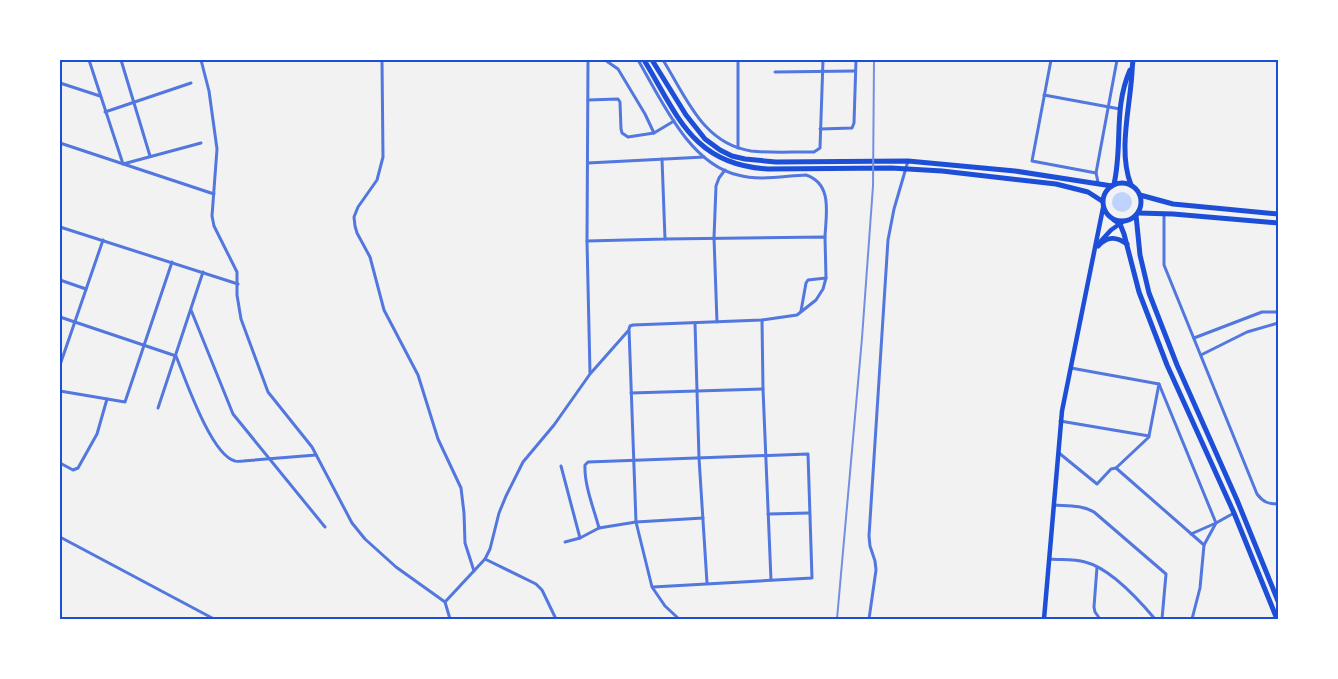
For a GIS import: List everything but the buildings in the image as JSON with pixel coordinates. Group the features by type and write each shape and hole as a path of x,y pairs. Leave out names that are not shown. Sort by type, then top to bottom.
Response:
{"main road":[{"path":"644,60 680,121 702,147 732,163 754,168 890,168 942,171 1056,184 1088,192 1102,200"},
{"path":"652,60 705,140 726,153 745,159 760,162 908,161 1015,171 1113,185 1125,183 1131,185"},
{"path":"1133,60 1127,111 1127,175 1131,185 1140,195 1173,204 1278,214"},
{"path":"1044,619 1060,421 1103,208 1102,200 1105,192 1113,185 1118,161 1120,109 1125,82 1132,67"},
{"path":"1098,246 1111,230 1137,214 1141,204 1140,195"},
{"path":"1103,208 1107,215 1122,223"},
{"path":"1137,214 1164,213 1278,223"},
{"path":"1137,214 1140,255 1149,293 1177,365 1237,500 1278,601"},
{"path":"1122,223 1139,292 1167,365 1234,513 1277,619"},
{"path":"1092,260 1102,241 1111,237 1119,238 1127,244"}],"street":[{"path":"89,60 123,164"},
{"path":"121,60 150,156"},
{"path":"201,60 209,91 217,150 212,216 214,226 235,266 241,319 268,392 316,455 352,523 365,539 408,577 445,602 450,619"},
{"path":"382,60 382,157 377,180 358,207 354,217 355,226 370,257 384,310 418,375 438,439 460,488 464,513 465,544 474,571"},
{"path":"588,60 587,241 590,374"},
{"path":"605,60 618,69 646,114 654,133"},
{"path":"445,602 485,559 496,532 499,513 523,462 554,425 590,374 629,330 630,326 789,317 801,312 816,300 823,289 826,278 826,199 824,190 819,182 806,175 748,177 736,175 704,157 689,142 674,121 638,60"},
{"path":"663,60 703,126 714,137 738,148 752,151 814,152 820,148 823,60"},
{"path":"738,60 738,148"},
{"path":"820,129 852,128 854,123 856,60"},
{"path":"1051,60 1032,161 1096,174"},
{"path":"1096,182 1098,182 1096,174 1117,60"},
{"path":"776,72 855,71"},
{"path":"60,83 100,96"},
{"path":"105,112 191,84"},
{"path":"1044,95 1120,109"},
{"path":"588,100 618,99 620,102 621,129 625,136 654,133 674,121"},
{"path":"60,143 214,194"},
{"path":"123,164 201,143"},
{"path":"588,163 704,157"},
{"path":"662,159 665,239"},
{"path":"869,619 876,570 869,536 888,240 894,209 908,161"},
{"path":"814,178 816,168"},
{"path":"717,322 714,238 716,186 725,170"},
{"path":"1164,213 1164,265 1257,494 1261,500 1269,504 1278,504"},
{"path":"60,227 238,284"},
{"path":"587,241 825,236"},
{"path":"60,365 103,240"},
{"path":"60,391 125,402 172,262"},
{"path":"158,408 203,272"},
{"path":"801,312 808,280 826,278"},
{"path":"60,280 86,289"},
{"path":"191,310 233,414 325,527"},
{"path":"1194,338 1262,312 1278,312"},
{"path":"60,317 176,356 203,423 218,447 230,459 236,462 316,455"},
{"path":"762,320 770,580"},
{"path":"695,323 699,458 707,583"},
{"path":"1201,355 1247,332 1278,323"},
{"path":"629,330 636,522 652,587 665,606 679,619"},
{"path":"1070,368 1158,384"},
{"path":"1158,384 1216,523"},
{"path":"1057,452 1097,484 1111,469 1116,468 1149,436 1158,384"},
{"path":"630,393 763,388"},
{"path":"60,463 73,470 78,468 97,434 107,399"},
{"path":"1060,421 1149,436"},
{"path":"599,528 587,482 585,465 588,462 808,454 812,578 652,587"},
{"path":"561,466 580,538"},
{"path":"1116,468 1204,545"},
{"path":"1054,505 1077,506 1094,512 1166,574 1162,619"},
{"path":"768,514 809,513"},
{"path":"1191,534 1234,513"},
{"path":"565,542 580,538 599,528 636,522 703,518"},
{"path":"1192,619 1200,588 1204,545 1216,523"},
{"path":"60,537 214,619"},
{"path":"485,559 536,584 542,590 556,619"},
{"path":"1050,559 1083,562 1097,567 1130,592 1154,619"},
{"path":"1097,567 1094,607 1100,619"}],"water":[{"path":"1122,192 1129,195 1132,202 1129,209 1122,212 1115,209 1112,202 1115,195"}],"railway":[{"path":"837,619 862,338 873,186 874,60"}]}
